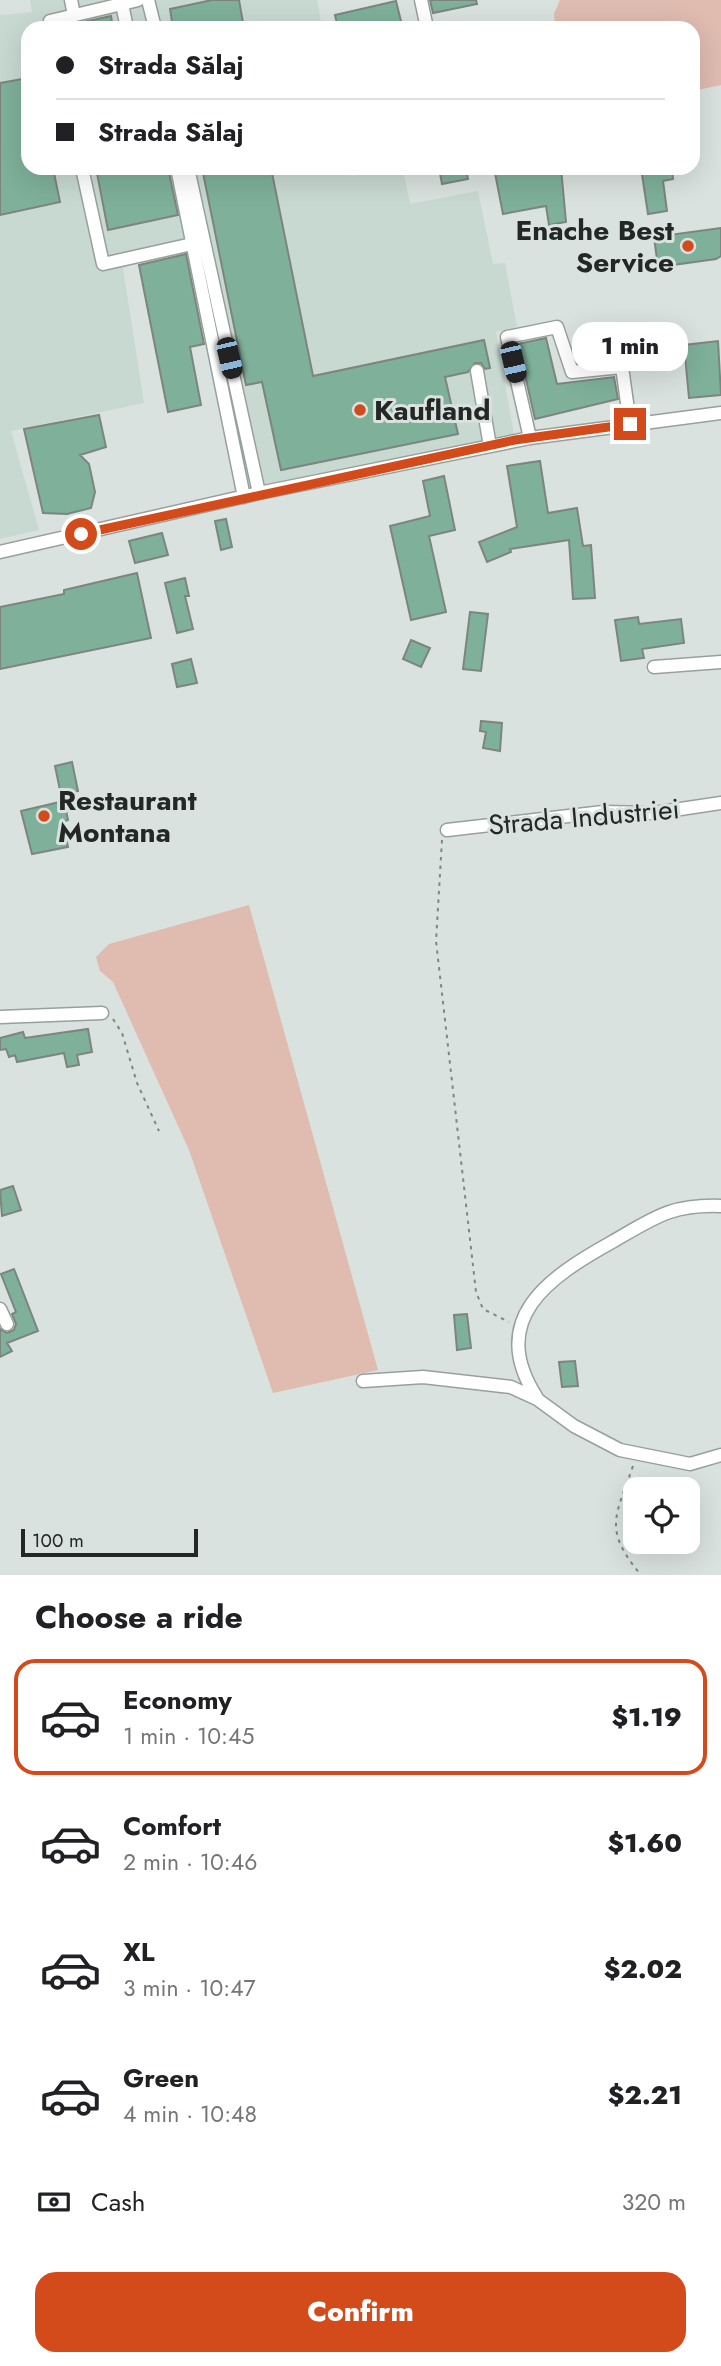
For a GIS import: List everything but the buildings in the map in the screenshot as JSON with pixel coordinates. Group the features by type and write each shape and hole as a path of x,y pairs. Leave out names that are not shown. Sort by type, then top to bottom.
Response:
{"street":[{"path":"71,0 74,15"},
{"path":"50,21 139,0 145,21"},
{"path":"148,0 153,21"},
{"path":"421,0 426,21"},
{"path":"122,4 126,21"},
{"path":"84,175 103,264 192,244"},
{"path":"178,175 244,497"},
{"path":"190,175 259,493"},
{"path":"530,438 507,337 557,327 572,372 622,367 630,424"},
{"path":"477,370 491,446"},
{"path":"0,552 259,493 530,438 721,413"},
{"path":"654,667 721,662"},
{"name":"Strada Industriei","path":"447,830 603,812 654,813 721,803"},
{"path":"0,1017 102,1013"},
{"path":"537,1399 524,1379 520,1362 522,1324 542,1287 600,1249 670,1210 691,1205 721,1206"},
{"path":"0,1309 7,1324"},
{"path":"363,1381 423,1377 511,1387 537,1399 574,1426 620,1450 690,1464 721,1455"}],"path":[{"path":"447,830 440,843 436,941 476,1292 483,1309 505,1321 522,1324"},
{"path":"102,1013 111,1017 122,1033 136,1083 159,1131"},
{"path":"637,1455 614,1518 616,1541 641,1575"}],"shaded area":[{"path":"30,0 142,0 146,21 21,21 21,175 175,175 188,242 123,268 144,403 11,431 39,530 0,539 0,15 32,12"},
{"path":"147,0 317,0 321,21 152,21"},
{"path":"560,0 721,0 721,85 700,90 700,21 554,21 554,14"},
{"path":"187,175 404,175 410,204 478,191 493,264 505,263 517,327 496,332 515,441 259,493"},
{"path":"249,905 378,1370 273,1393 189,1150 113,982 100,971 96,957 109,944"}],"place":[{"name":"Enache Best Service","path":"688,246"},
{"name":"Kaufland","path":"360,410"},
{"name":"Restaurant Montana","path":"44,816"}],"route":[{"path":"81,534 259,493 515,440 630,424"}]}
